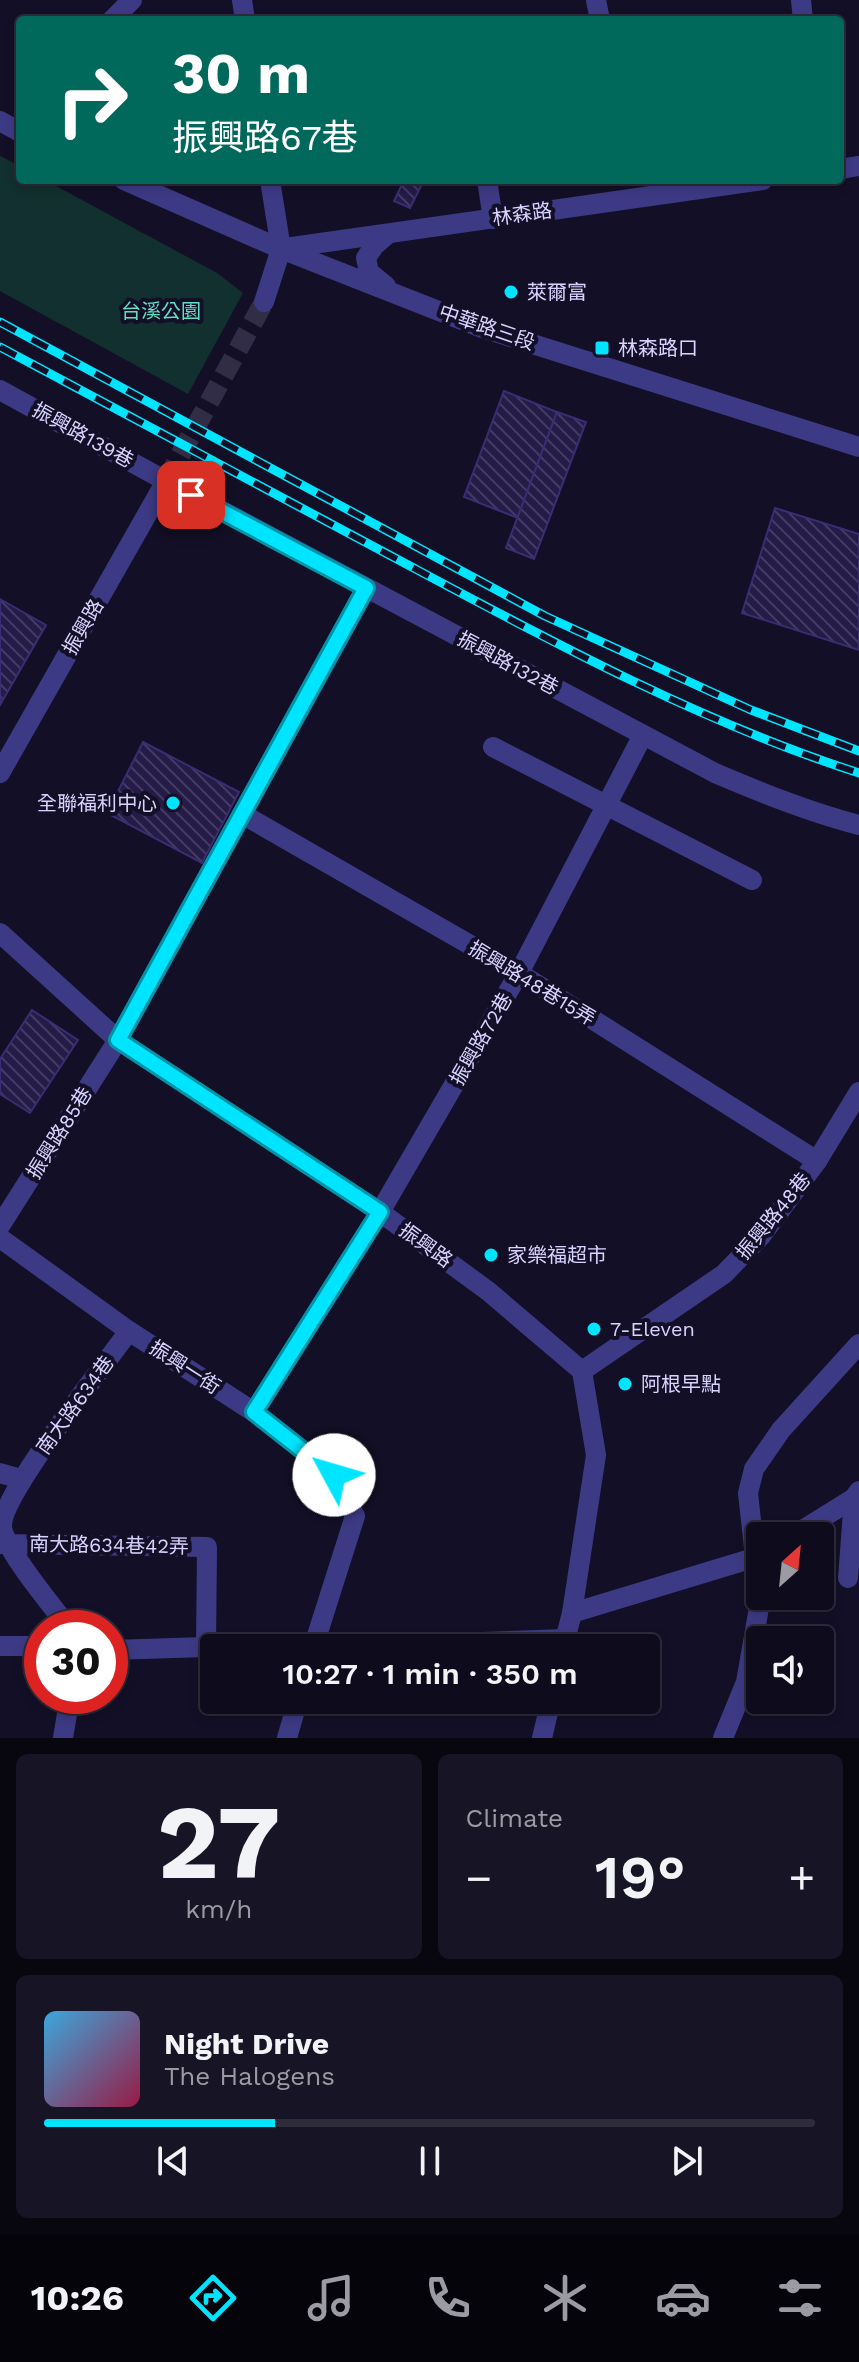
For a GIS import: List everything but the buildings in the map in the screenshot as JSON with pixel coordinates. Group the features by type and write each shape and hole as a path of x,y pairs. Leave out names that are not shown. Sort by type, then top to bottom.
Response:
{"street":[{"path":"116,16 132,0"},
{"name":"中華路三段","path":"133,184 281,249 482,328 859,447"},
{"path":"264,302 281,249 271,184"},
{"path":"488,184 493,219"},
{"name":"林森路","path":"281,249 493,219 633,189 705,184"},
{"path":"388,234 366,258 369,272 396,293"},
{"name":"振興路139巷","path":"0,390 166,481"},
{"name":"振興路132巷","path":"166,481 715,773 765,795 826,817 859,825"},
{"name":"振興路","path":"0,773 166,481"},
{"name":"振興路85巷","path":"0,1226 118,1040 366,588"},
{"name":"振興路72巷","path":"254,1412 380,1212 519,973 643,735"},
{"path":"493,747 752,880"},
{"name":"振興路48巷15弄","path":"242,814 519,973 817,1161"},
{"name":"振興路","path":"0,933 118,1040 380,1212 488,1291 582,1371"},
{"name":"振興路48巷","path":"582,1371 724,1274 761,1236 817,1161 859,1092"},
{"name":"振興一街","path":"0,1238 129,1331 254,1412 334,1475 355,1516 317,1634"},
{"name":"南大路634巷","path":"4,1544 2,1526 5,1510 21,1479 129,1331"},
{"path":"752,1522 748,1493 754,1469 781,1430 859,1344"},
{"path":"566,1634 596,1455 582,1371"},
{"path":"0,1473 21,1479"},
{"path":"815,1522 856,1495"},
{"path":"848,1578 856,1495"},
{"path":"4,1544 55,1610"},
{"name":"南大路634巷42弄","path":"4,1544 207,1547 206,1634"},
{"path":"572,1613 746,1562"},
{"path":"723,1738 746,1682 759,1610"},
{"path":"0,1646 24,1646"},
{"path":"128,1649 200,1647"},
{"path":"63,1738 67,1714"},
{"path":"287,1738 294,1714"},
{"path":"542,1738 548,1714"}],"green space":[{"name":"台溪公園","path":"0,156 16,164 16,184 52,184 217,273 243,293 188,394 0,291"}],"tunnel":[{"path":"166,481 264,302"}],"railway":[{"path":"0,322 545,616 751,710 859,751"},
{"path":"0,347 630,680 743,730 859,773"}],"place":[{"name":"萊爾富","path":"511,292"},
{"name":"林森路口","path":"602,348"},
{"name":"全聯福利中心","path":"173,803"},
{"name":"家樂福超市","path":"491,1255"},
{"name":"7-Eleven","path":"594,1329"},
{"name":"阿根早點","path":"625,1384"}],"route":[{"path":"191,495 366,588 118,1040 380,1212 254,1412 334,1475"}]}
